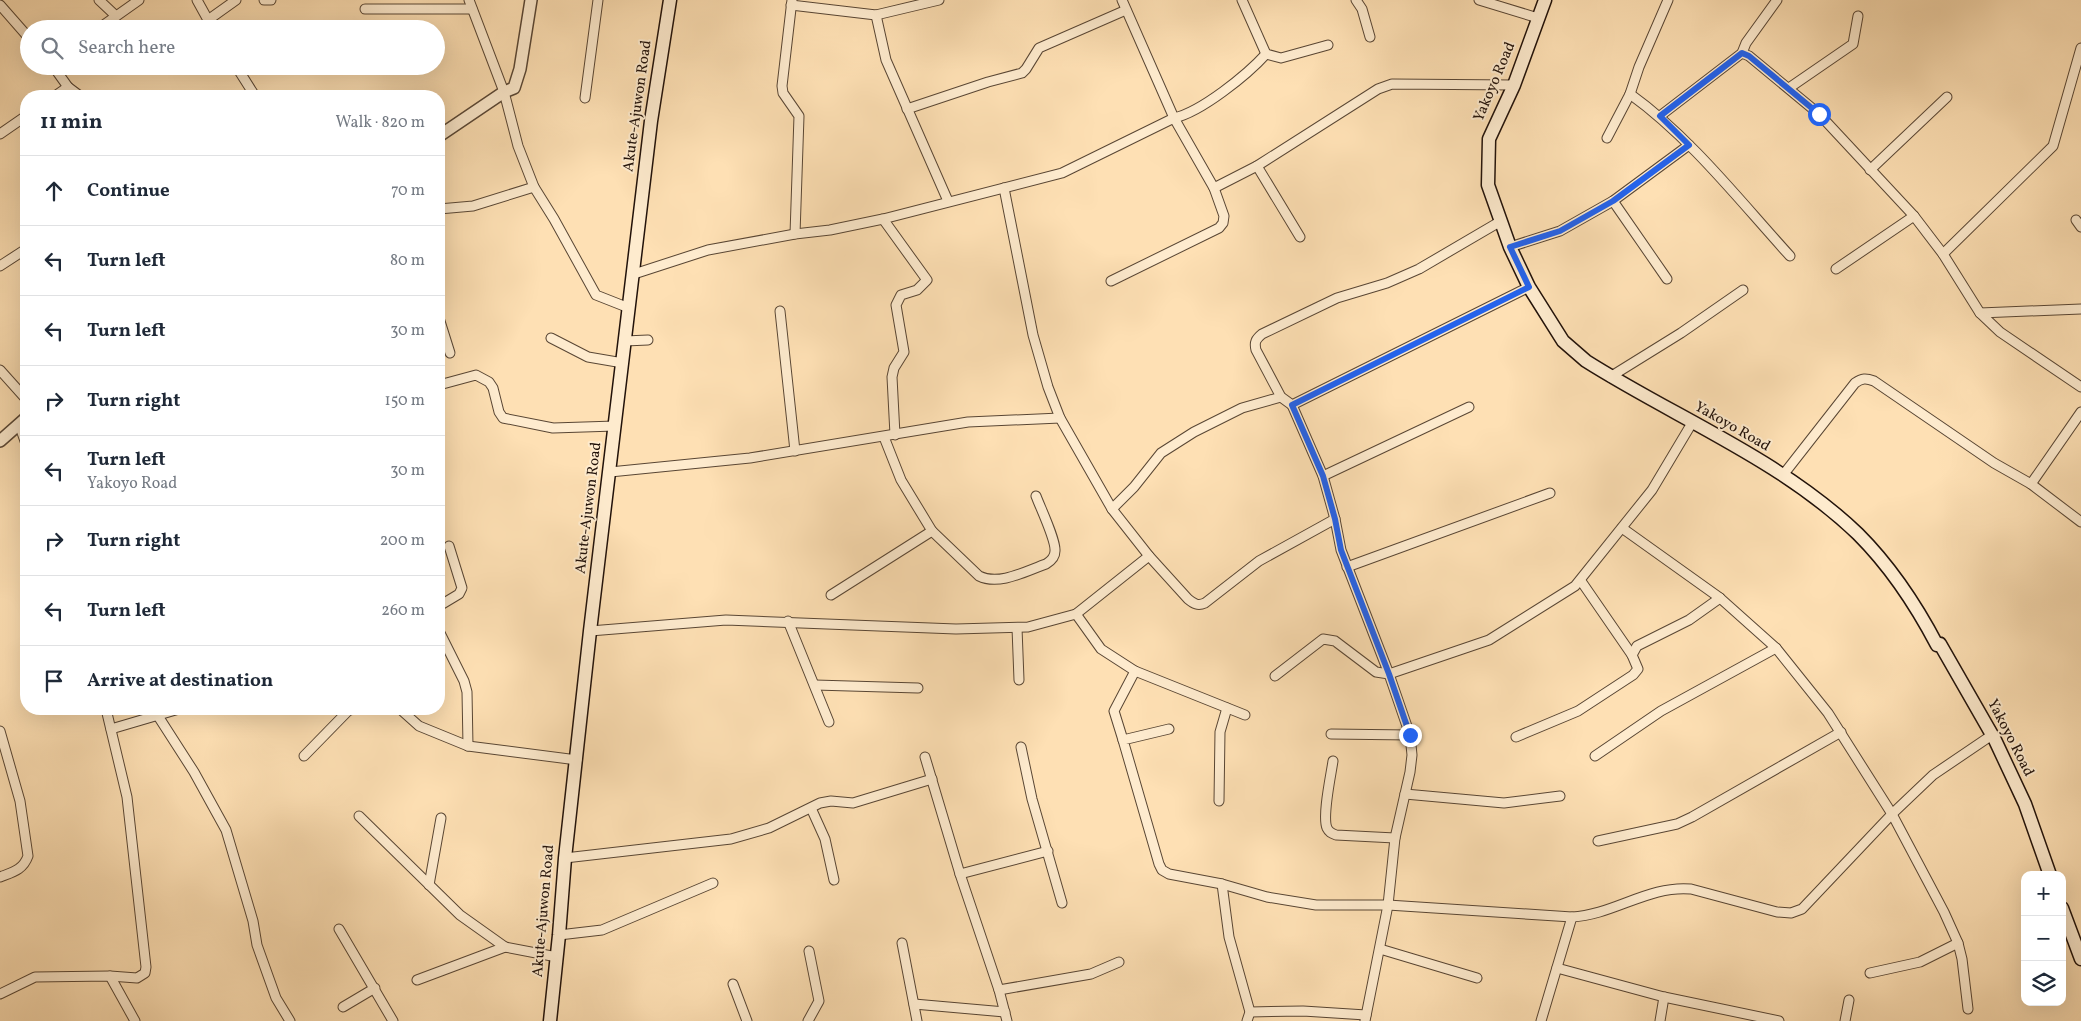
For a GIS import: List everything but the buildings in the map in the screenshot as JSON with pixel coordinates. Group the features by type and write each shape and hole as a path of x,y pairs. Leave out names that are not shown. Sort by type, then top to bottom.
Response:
{"main road":[{"name":"Akute-Ajuwon Road","path":"550,1021 565,858 590,631 616,426 651,120 670,0"},
{"name":"Yakoyo Road","path":"1545,0 1514,85 1489,139 1488,185 1510,247 1529,287 1563,341 1586,361 1610,377 1783,475 1828,508 1858,535 1890,572 1920,613 1937,645 1940,644 1992,735 2025,804 2049,871"},
{"path":"2065,916 2081,959"}],"street":[{"path":"99,0 116,16"},
{"path":"110,20 139,0"},
{"path":"197,0 208,20 236,0"},
{"path":"264,0 271,0"},
{"path":"445,132 504,92 514,88 518,79 531,0"},
{"path":"585,98 598,0"},
{"path":"795,234 799,116 783,93 782,86 792,2 876,14 940,0"},
{"path":"1111,282 1219,228 1223,223 1224,216 1214,188 1174,118 1122,0"},
{"path":"1242,0 1266,54"},
{"path":"1356,0 1362,9 1370,37"},
{"path":"1479,0 1538,18"},
{"path":"1607,138 1630,94 1639,67 1668,0"},
{"path":"1660,116 1742,53 1746,43 1778,0"},
{"path":"0,5 20,28"},
{"path":"365,9 471,5 504,92 518,146 534,187 554,218 596,295 629,308"},
{"path":"907,109 988,82 1022,73 1038,48 1126,10"},
{"path":"876,14 886,60 948,201"},
{"path":"1789,88 1853,44 1858,16"},
{"path":"1266,54 1281,58 1328,45"},
{"path":"1943,254 2052,146 2081,48"},
{"path":"1742,53 1749,56 1819,114 1914,216 1943,254 1980,313 2000,332 2081,387"},
{"path":"634,274 708,250 795,234 830,230 883,219 1062,173 1174,118 1185,116 1255,66 1266,54"},
{"path":"59,75 71,90"},
{"path":"242,75 251,90"},
{"path":"1214,188 1257,166 1378,89 1392,84 1514,85"},
{"path":"1630,94 1660,116 1689,145 1790,256"},
{"path":"1870,170 1947,97"},
{"path":"0,134 20,120"},
{"path":"1510,247 1560,231 1613,201 1689,145"},
{"path":"1257,166 1300,236"},
{"path":"445,208 473,206 534,187"},
{"path":"1004,188 1034,335 1048,387 1060,418 1112,509 1149,556 1188,599 1193,604 1200,605 1205,603 1259,562 1335,519"},
{"path":"1613,201 1667,279"},
{"path":"1836,269 1914,216"},
{"path":"883,219 927,280 918,290 901,295 896,306 904,352 894,368 892,377 895,435"},
{"path":"1222,884 1229,937 1248,1017 1304,1011 1365,1018 1388,905 1395,838 1412,755 1410,735 1389,674 1341,550 1323,476 1292,405 1282,397 1254,344 1257,338 1337,298 1387,283 1419,268 1501,221"},
{"path":"0,266 20,253"},
{"path":"1292,405 1529,287"},
{"path":"1610,377 1681,333 1743,290"},
{"path":"1980,313 2081,309"},
{"path":"780,311 795,451"},
{"path":"445,337 450,352"},
{"path":"550,338 588,357 623,363"},
{"path":"625,340 648,340"},
{"path":"0,370 20,392"},
{"path":"445,383 476,375 489,382 493,388 499,412 503,418 511,421 527,422 552,428 616,426"},
{"path":"1783,475 1855,383 1861,378 1867,378 1874,380 1994,463 2031,484 2081,522"},
{"path":"1112,509 1134,487 1161,452 1194,432 1242,408 1282,397"},
{"path":"1323,476 1469,407"},
{"path":"2031,484 2081,412"},
{"path":"610,472 750,458 968,422 1060,418"},
{"path":"1275,676 1323,639 1328,638 1341,645 1376,672 1389,674 1489,640 1581,581 1652,490 1692,422"},
{"path":"0,442 20,424"},
{"path":"884,437 901,480 932,531 979,576 985,579 1004,578 1046,564 1052,559 1056,552 1054,543 1036,496"},
{"path":"1348,567 1550,493"},
{"path":"1622,528 1720,598 1776,648 1841,732 1892,814 1944,912 1958,943 1962,959 1968,1009"},
{"path":"831,595 932,531"},
{"path":"445,602 459,594 462,588 449,546"},
{"path":"590,631 726,620 956,629 1028,627 1076,614 1149,556"},
{"path":"1516,737 1578,711 1633,675 1638,669 1632,655 1581,581"},
{"path":"1632,655 1637,646 1688,620 1720,598"},
{"path":"1076,614 1101,650 1135,671 1244,715"},
{"path":"788,621 829,722"},
{"path":"1017,628 1019,680"},
{"path":"445,643 464,681 467,692 468,746"},
{"path":"1595,756 1661,711 1776,648"},
{"path":"1135,671 1114,711 1162,870 1169,874 1222,884 1267,897 1316,905 1388,905 1572,917 1588,916 1663,891 1679,888 1691,889 1777,912 1791,913 1802,909 1892,814 1933,775 1992,735"},
{"path":"815,685 918,688"},
{"path":"1219,801 1220,732 1227,708"},
{"path":"0,994 35,977 110,976 137,978 145,973 146,967 128,797 107,715"},
{"path":"111,730 149,715"},
{"path":"159,715 194,772 226,830 253,921 256,945 276,998 290,1021"},
{"path":"304,756 344,715"},
{"path":"407,715 419,726 468,746 577,760"},
{"path":"1123,740 1168,729"},
{"path":"0,731 20,802 28,856 25,864 20,869 0,877"},
{"path":"1598,841 1676,824 1692,817 1841,732"},
{"path":"1331,734 1410,735"},
{"path":"1021,747 1032,799 1062,902"},
{"path":"914,1004 1006,1017 925,757"},
{"path":"1333,761 1326,812 1326,826 1329,832 1336,835 1395,838"},
{"path":"565,858 731,838 769,828 831,801 853,803 932,779"},
{"path":"1405,794 1504,802 1560,796"},
{"path":"812,808 825,839 834,880"},
{"path":"359,816 460,915 505,947 557,957"},
{"path":"429,885 441,818"},
{"path":"960,874 1048,851"},
{"path":"559,935 602,930 713,884"},
{"path":"1541,1021 1572,917"},
{"path":"340,930 393,1021"},
{"path":"902,943 917,1021"},
{"path":"1870,973 1920,962 1958,943"},
{"path":"417,980 505,947"},
{"path":"1380,949 1477,978"},
{"path":"808,1021 819,1002 809,951"},
{"path":"999,990 1091,974 1119,962"},
{"path":"1557,968 1664,997 1779,1021"},
{"path":"110,976 135,1021"},
{"path":"733,984 747,1021"},
{"path":"343,1007 375,988"},
{"path":"1660,1021 1664,997"},
{"path":"1845,1021 1849,1000"}],"route":[{"path":"1410,735 1389,674 1341,550 1323,476 1292,405 1354,376 1529,287 1510,247 1560,231 1613,201 1689,145 1660,116 1742,53 1749,56 1819,114"}]}
